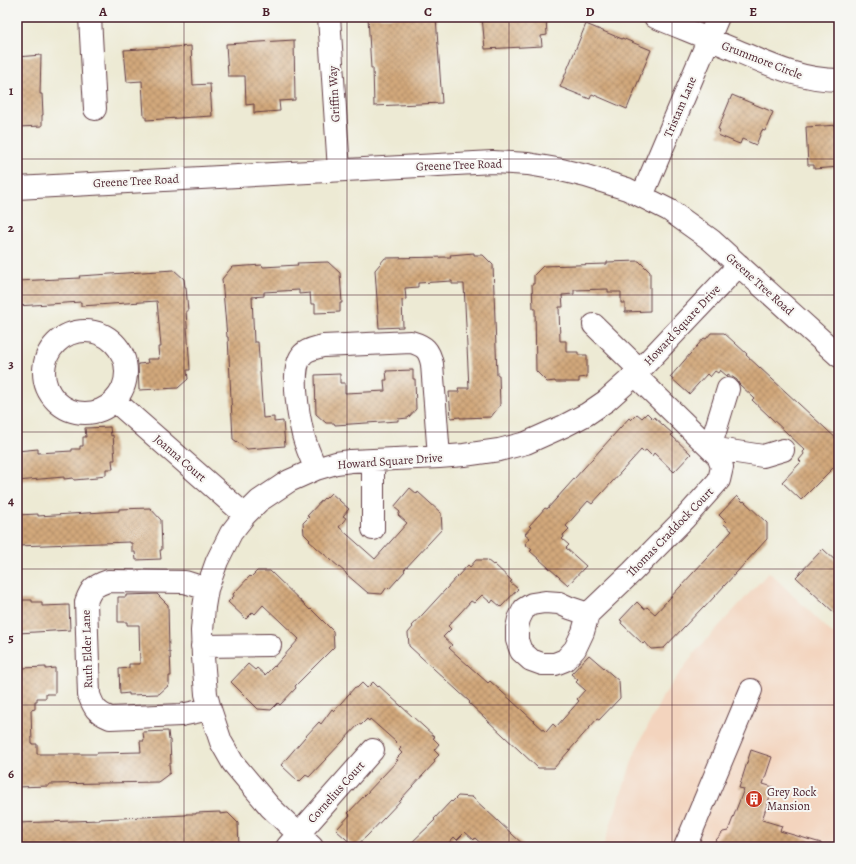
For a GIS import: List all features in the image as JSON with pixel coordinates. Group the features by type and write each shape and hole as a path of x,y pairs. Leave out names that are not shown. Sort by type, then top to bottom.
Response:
{"street":[{"path":"90,17 95,109"},
{"name":"Griffin Way","path":"329,17 339,170"},
{"name":"Grummore Circle","path":"656,17 782,70 826,80 839,80"},
{"name":"Tristam Lane","path":"642,196 718,17"},
{"name":"Greene Tree Road","path":"17,188 493,162 528,164 557,169 586,176 627,189 669,210 711,240 839,356"},
{"name":"Howard Square Drive","path":"299,843 233,763 221,742 210,709 204,676 202,646 203,613 207,589 217,561 231,532 244,515 259,501 289,481 316,469 336,463 351,461 439,457 499,450 526,443 587,414 606,401 638,372 739,265"},
{"name":"Thomas Craddock Court","path":"588,614 680,523 719,480 722,467 718,456 594,325"},
{"path":"316,469 299,417 296,373 298,362 303,354 313,348 323,346 411,342 420,344 425,348 430,355 432,364 439,457"},
{"path":"728,388 710,448 763,456 783,450"},
{"name":"Joanna Court","path":"115,401 244,515"},
{"path":"373,460 373,529"},
{"name":"Ruth Elder Lane","path":"207,589 185,582 108,581 96,585 90,592 86,602 89,695 94,707 101,714 110,718 181,715 210,709"},
{"path":"202,646 270,646"},
{"path":"685,847 751,690"},
{"name":"Cornelius Court","path":"299,843 373,750"}],"shaded area":[{"path":"769,572 835,636 839,683 839,847 603,847 636,750 663,696 696,651"}],"building":[{"path":"368,17 436,17 442,103 374,106 373,68 371,68"},
{"path":"482,17 546,17 547,35 541,36 542,46 485,49"},
{"path":"586,24 651,50 627,109 592,94 590,99 560,87"},
{"path":"294,40 295,100 279,101 280,111 254,113 254,104 246,105 245,76 228,76 226,44"},
{"path":"191,46 193,85 210,84 212,116 146,120 146,117 144,117 142,81 127,82 124,50"},
{"path":"41,55 40,94 42,94 42,126 17,127 17,57"},
{"path":"732,95 773,112 765,131 762,130 756,145 742,139 740,144 718,135 720,130 718,129"},
{"path":"839,125 839,167 814,169 814,165 808,165 806,127"},
{"path":"474,253 474,255 483,255 493,265 497,375 499,375 500,405 491,417 451,418 449,392 459,392 458,388 469,388 464,284 452,284 452,281 418,283 418,287 405,288 406,299 402,300 403,327 379,328 375,270 385,258 451,257 450,255"},
{"path":"639,261 650,272 650,311 625,312 625,303 621,303 621,292 608,292 608,289 574,290 574,294 562,295 563,307 559,307 560,341 566,341 566,352 578,352 578,355 587,355 587,377 579,378 579,382 547,382 536,371 535,308 533,308 532,284 534,284 534,275 543,266 607,264 607,262"},
{"path":"328,262 340,273 342,303 340,303 340,312 315,313 315,304 311,304 310,293 299,294 299,290 264,292 264,296 252,297 254,342 258,342 263,418 274,417 274,422 283,421 285,446 247,449 233,439 228,337 222,279 232,267 262,265 263,267 298,265 297,263"},
{"path":"174,270 184,279 186,287 190,370 187,370 188,379 178,388 139,390 138,364 148,363 147,359 159,359 158,347 161,347 157,301 81,306 81,302 17,306 17,281 80,278 79,276"},
{"path":"711,333 724,333 839,441 839,462 801,500 782,482 801,462 799,460 804,454 803,452 805,450 752,400 754,398 739,384 737,380 728,374 727,376 720,370 718,373 715,371 710,377 707,374 689,394 670,377 704,338 706,339"},
{"path":"413,370 413,379 415,379 416,409 408,418 398,419 398,421 335,425 334,423 326,423 316,414 315,375 340,374 340,383 345,383 345,393 367,392 385,391 384,380 387,380 386,371"},
{"path":"647,413 653,419 654,417 673,434 671,435 691,454 674,472 654,453 652,456 646,450 643,452 641,450 592,504 588,501 566,526 569,529 563,535 564,537 562,539 569,545 566,548 586,566 568,585 530,551 532,550 525,544 530,538 525,534 531,527 529,526 545,508 547,509 629,418 631,420 637,414 642,418"},
{"path":"110,427 111,436 113,435 115,460 112,460 113,469 106,469 106,475 97,476 97,478 74,480 73,478 64,479 64,477 17,481 17,451 38,449 38,453 72,451 72,449 80,449 80,446 83,446 83,437 86,437 85,428"},
{"path":"410,488 417,494 418,492 441,513 442,529 404,570 405,571 389,589 387,587 382,594 368,593 309,541 310,540 304,534 303,523 309,517 307,516 324,498 325,499 331,493 349,509 343,516 346,518 339,527 375,559 407,523 398,515 400,512 394,507"},
{"path":"737,496 767,523 767,539 704,608 703,607 664,648 651,649 645,642 643,644 621,623 622,621 620,620 637,602 644,609 647,607 655,614 732,531 724,524 726,522 719,515"},
{"path":"150,508 161,520 161,559 136,560 135,552 132,552 132,543 130,542 17,546 17,515 38,514 38,516 119,511 119,509"},
{"path":"823,549 839,564 839,617 796,577"},
{"path":"476,560 487,560 493,565 494,564 512,581 510,582 518,589 501,607 493,600 491,603 482,595 474,603 471,601 448,626 451,629 443,637 452,645 449,648 488,683 490,681 546,732 553,724 556,727 579,701 577,699 585,690 576,682 578,680 571,674 589,655 619,681 620,698 599,720 597,719 554,768 538,768 469,703 470,702 409,646 408,633 413,627 412,626 468,565 470,567"},
{"path":"257,571 270,571 333,631 334,647 295,686 296,688 280,705 278,703 271,710 258,709 231,682 248,664 255,670 257,668 265,675 299,639 263,605 255,614 253,612 246,619 228,602 234,596 233,594 250,576 251,577"},
{"path":"157,594 168,605 171,676 169,676 169,685 159,694 120,694 119,669 129,668 129,664 140,664 139,625 127,625 127,622 118,622 118,597 126,597 126,595"},
{"path":"17,600 42,602 42,606 69,605 70,630 18,633"},
{"path":"46,667 46,669 55,668 55,694 46,694 46,698 37,698 37,701 35,701 35,709 31,710 32,744 37,744 37,754 141,752 140,741 144,741 143,732 168,731 170,740 170,773 158,782 49,784 49,786 17,787 17,670 22,670 22,668"},
{"path":"373,682 435,737 433,738 439,744 434,750 439,755 434,760 435,762 402,799 355,847 336,830 350,815 348,813 398,760 396,759 402,753 399,750 401,748 396,742 370,719 369,721 367,719 361,725 359,724 309,777 306,775 299,782 281,765 319,722 321,724 332,709 334,711 355,687 357,688 362,683 367,688"},
{"name":"Grey Rock Mansion","path":"751,750 772,757 763,784 773,787 762,820 782,826 780,831 821,843 821,847 710,847 723,832 728,831 744,789 739,788"},
{"path":"458,796 472,797 526,847 485,847 465,832 457,840 454,837 445,847 407,847 435,820 434,819 451,801 452,802"},
{"path":"220,812 220,814 228,813 238,823 239,847 209,847 209,845 155,847 17,847 17,823 100,820"}],"place":[{"name":"Grey Rock Mansion","path":"754,799"}]}
